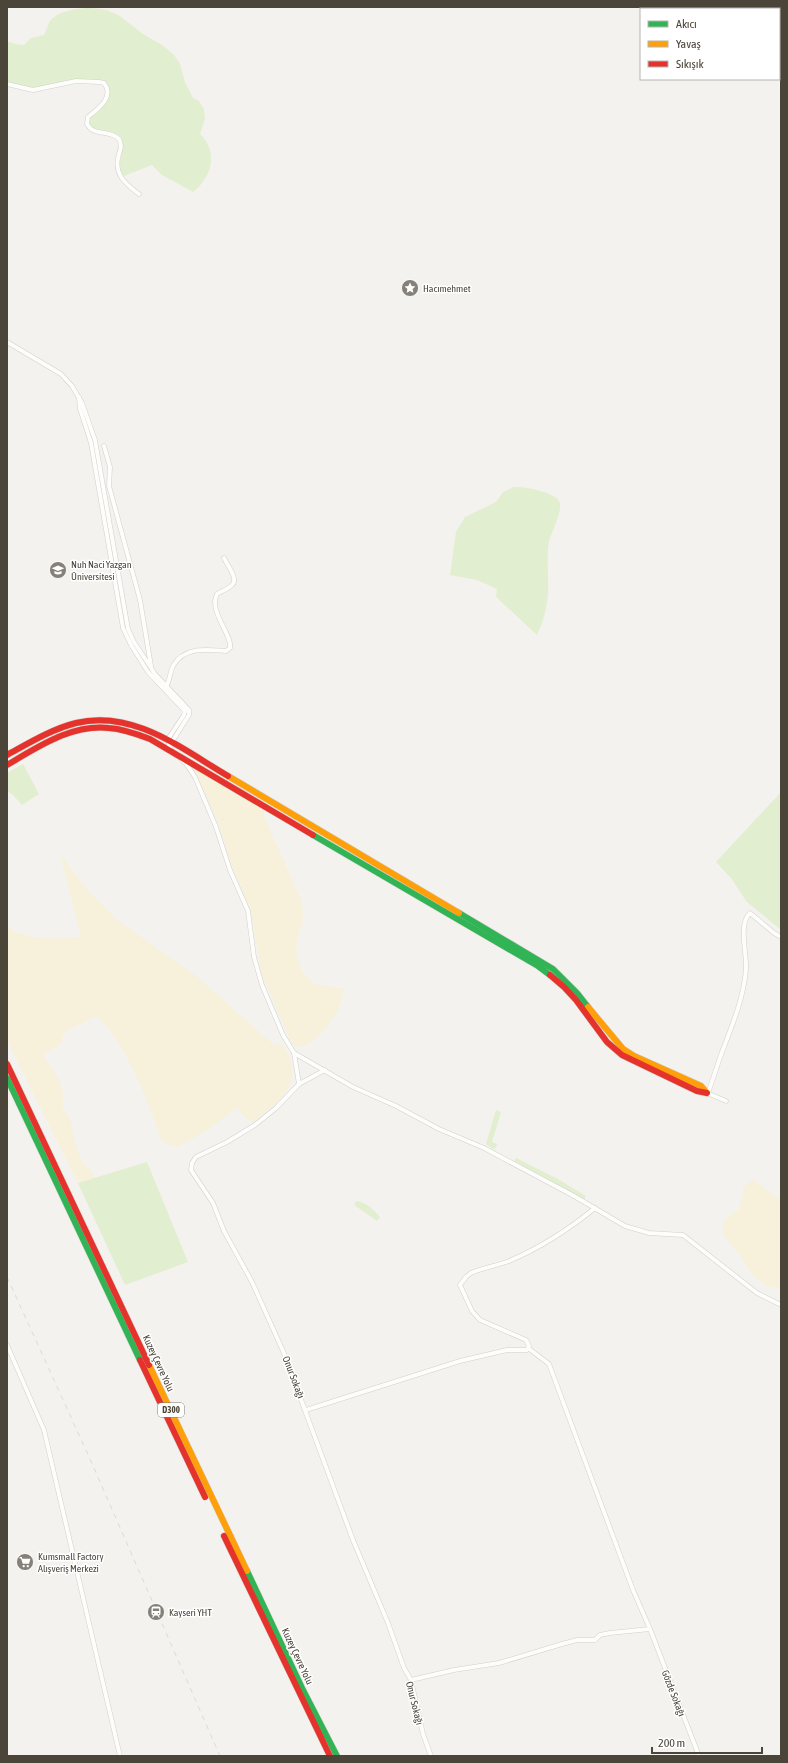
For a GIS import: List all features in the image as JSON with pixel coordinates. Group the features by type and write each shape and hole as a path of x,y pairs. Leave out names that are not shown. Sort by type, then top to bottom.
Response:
{"main road":[{"path":"7,755 66,725 87,720 112,720 149,729 170,740 553,969 577,993 623,1049 634,1056 701,1086 708,1093"},
{"path":"7,765 61,735 84,729 110,728 127,731 150,739 168,748 538,966 564,987 576,1000 607,1042 622,1055 698,1091 708,1093"},
{"name":"Kuzey Çevre Yolu","path":"7,1064 302,1688 337,1756"},
{"name":"Kuzey Çevre Yolu","path":"7,1078 267,1627 330,1756"}],"street":[{"path":"7,84 33,90 76,81 104,83 107,90 105,101 101,107 88,117 87,124 94,131 111,134 119,138 122,146 118,160 119,174 123,181 139,194"},
{"path":"7,342 12,347 61,374 72,386 82,403 95,440 126,624 134,642 151,668 166,687 187,707 189,712 170,740"},
{"path":"79,397 80,409 91,443 123,628 131,645 151,675 184,711 184,715 170,740 168,748 187,765 192,773 216,827 230,870 248,911 254,957 262,985 283,1035 294,1053 299,1084"},
{"path":"104,446 110,467 109,486 143,612 151,668"},
{"path":"166,687 174,664 186,654 197,650 226,651 230,648 230,643 220,622 215,604 217,594 232,586 234,581 234,576 224,558"},
{"path":"726,1101 708,1093 742,993 746,962 743,928 747,915 750,912 774,933 781,937"},
{"path":"294,1053 362,1092 396,1106 439,1129 484,1148 595,1208 625,1226 649,1233 683,1235 757,1293 781,1306"},
{"name":"Onur Sokağı","path":"325,1070 299,1084 262,1120 232,1139 196,1157 191,1167 193,1174 211,1199 228,1239 262,1303 286,1358 353,1540 388,1623 404,1668 411,1680 422,1730 431,1756"},
{"name":"Gözde Sokağı","path":"595,1208 574,1225 550,1240 508,1261 471,1274 466,1277 460,1285 472,1311 478,1318 526,1340 529,1344 528,1348 549,1364 631,1584 698,1756"},
{"path":"7,1345 44,1430 120,1756"},
{"path":"306,1410 460,1361 507,1350 524,1350 528,1348"},
{"path":"411,1680 454,1670 499,1663 577,1640 593,1640 600,1635 650,1630"}],"green space":[{"path":"92,8 107,10 120,16 143,34 162,45 174,55 180,64 185,82 193,98 199,101 204,109 205,119 200,134 210,149 211,156 209,172 200,186 193,192 162,175 152,165 124,176 120,167 123,148 121,137 113,132 97,129 89,124 89,118 94,116 106,102 109,88 104,80 73,80 34,88 7,82 7,41 24,45 31,38 44,35 50,21 59,14 75,9"},
{"path":"514,487 545,492 556,498 560,505 559,515 549,541 547,599 544,615 537,635 496,597 497,589 477,580 450,575 456,532 465,517 496,502 503,492"},
{"path":"23,764 39,794 22,805 7,791 7,773"},
{"path":"781,792 781,930 747,902 731,878 716,862"},
{"path":"496,1110 501,1112 492,1142 497,1144 496,1148 493,1149 486,1144"},
{"path":"516,1158 556,1178 586,1196 584,1199 514,1161"},
{"path":"147,1162 188,1262 125,1285 78,1183"},
{"path":"356,1201 370,1207 380,1217 377,1221 354,1205"}],"sand":[{"path":"193,768 264,809 264,817 302,902 303,920 296,949 300,967 307,978 314,984 344,989 338,1010 330,1022 312,1042 305,1045 298,1046 292,1044 262,975 249,906 233,869 219,825"},
{"path":"63,856 83,885 116,919 195,975 274,1045 281,1043 289,1056 292,1067 292,1078 288,1088 273,1106 252,1122 243,1116 238,1107 206,1131 177,1147 162,1142 151,1110 136,1075 117,1041 97,1016 67,1030 60,1045 43,1055 59,1079 63,1093 63,1109 71,1122 75,1142 83,1164 90,1169 94,1178 78,1183 7,1040 7,923 8,927 16,932 34,937 81,937 61,858"},
{"path":"753,1179 781,1200 781,1289 767,1286 753,1275 740,1255 725,1237 723,1230 724,1222 730,1215 738,1211 742,1200 743,1188"}],"railway":[{"path":"7,1277 90,1459 220,1756"}],"traffic: fast":[{"path":"313,835 538,966 550,975"},
{"path":"459,913 553,969 577,993 588,1007"},
{"path":"7,1078 140,1360"},
{"path":"247,1571 302,1688 337,1756"}],"traffic: slow":[{"path":"228,776 459,913"},
{"path":"588,1007 623,1049 634,1056 701,1086 707,1093"},
{"path":"149,1365 247,1571"}],"traffic: jam":[{"path":"7,755 58,729 76,723 97,720 137,726 156,734 228,776"},
{"path":"7,765 43,744 68,733 95,728 109,728 125,731 150,739 313,835"},
{"path":"550,975 576,1000 607,1042 622,1055 697,1091 707,1093"},
{"path":"7,1064 149,1365"},
{"path":"140,1360 205,1497"},
{"path":"224,1536 330,1756"}],"place":[{"name":"Hacımehmet","path":"410,288"},
{"name":"Nuh Naci Yazgan Üniversitesi","path":"58,570"},
{"name":"Kumsmall Factory Alışveriş Merkezi","path":"25,1562"},
{"name":"Kayseri YHT","path":"156,1612"}]}
